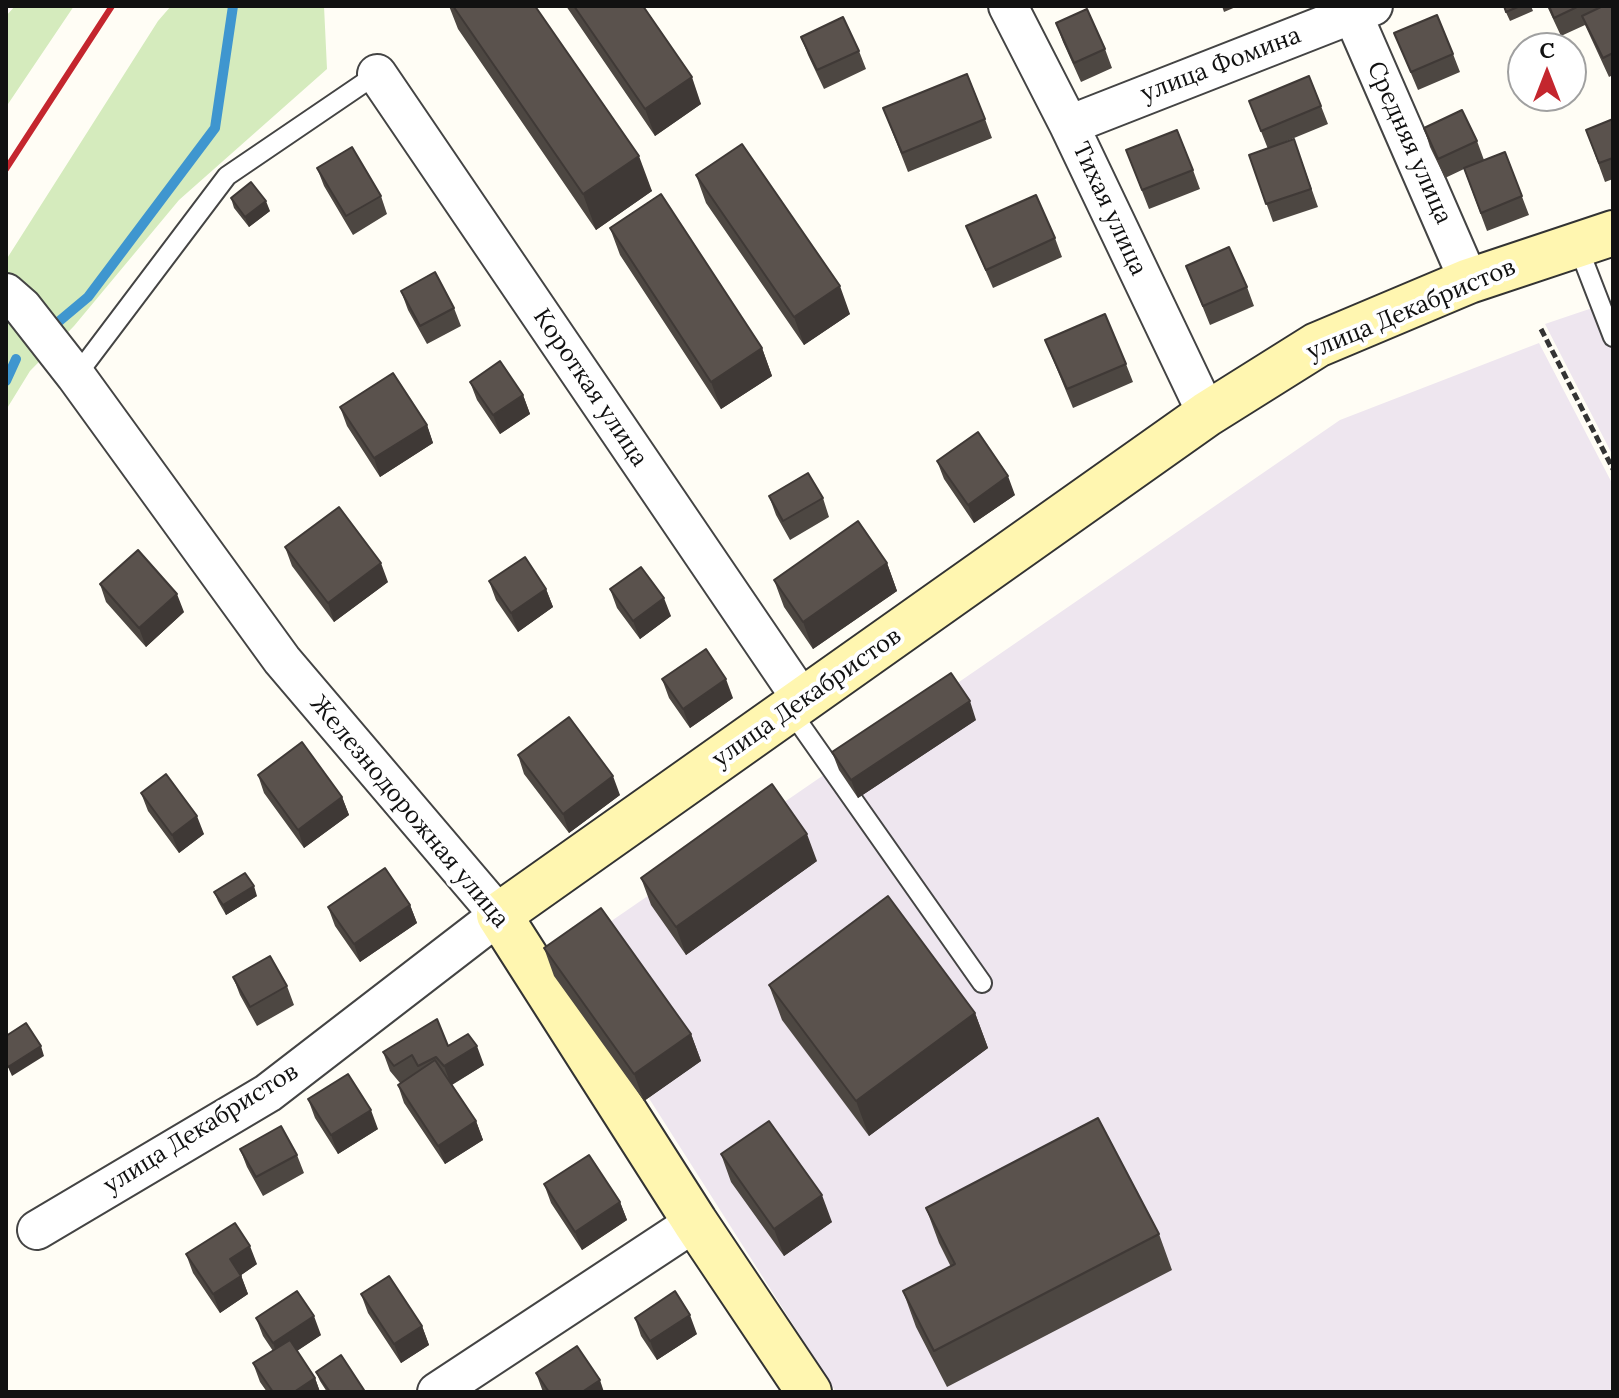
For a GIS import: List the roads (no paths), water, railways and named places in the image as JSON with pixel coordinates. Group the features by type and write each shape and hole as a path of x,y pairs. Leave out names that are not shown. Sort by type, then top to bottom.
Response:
{"street":[{"name":"Тихая улица","path":"1008,6 1069,125 1207,414"},
{"name":"улица Фомина","path":"1069,125 1358,9"},
{"name":"Средняя улица","path":"1358,9 1469,281"},
{"name":"Короткая улица","path":"377,74 796,706"},
{"name":"улица Декабристов","path":"37,1230 268,1093 499,915 1207,414 1317,345 1469,281 1595,238"},
{"name":"Железнодорожная улица","path":"6,293 22,307 76,376 282,660 499,915 695,1222 809,1392"},
{"path":"437,1392 695,1222"}],"lane":[{"path":"76,376 227,176 377,74"},
{"path":"1595,238 1613,337"},
{"path":"796,706 982,983"}],"waterway":[{"path":"51,328 88,297 215,128 233,6"},
{"path":"6,381 16,359"}],"railway":[{"path":"6,169 112,6"}]}
